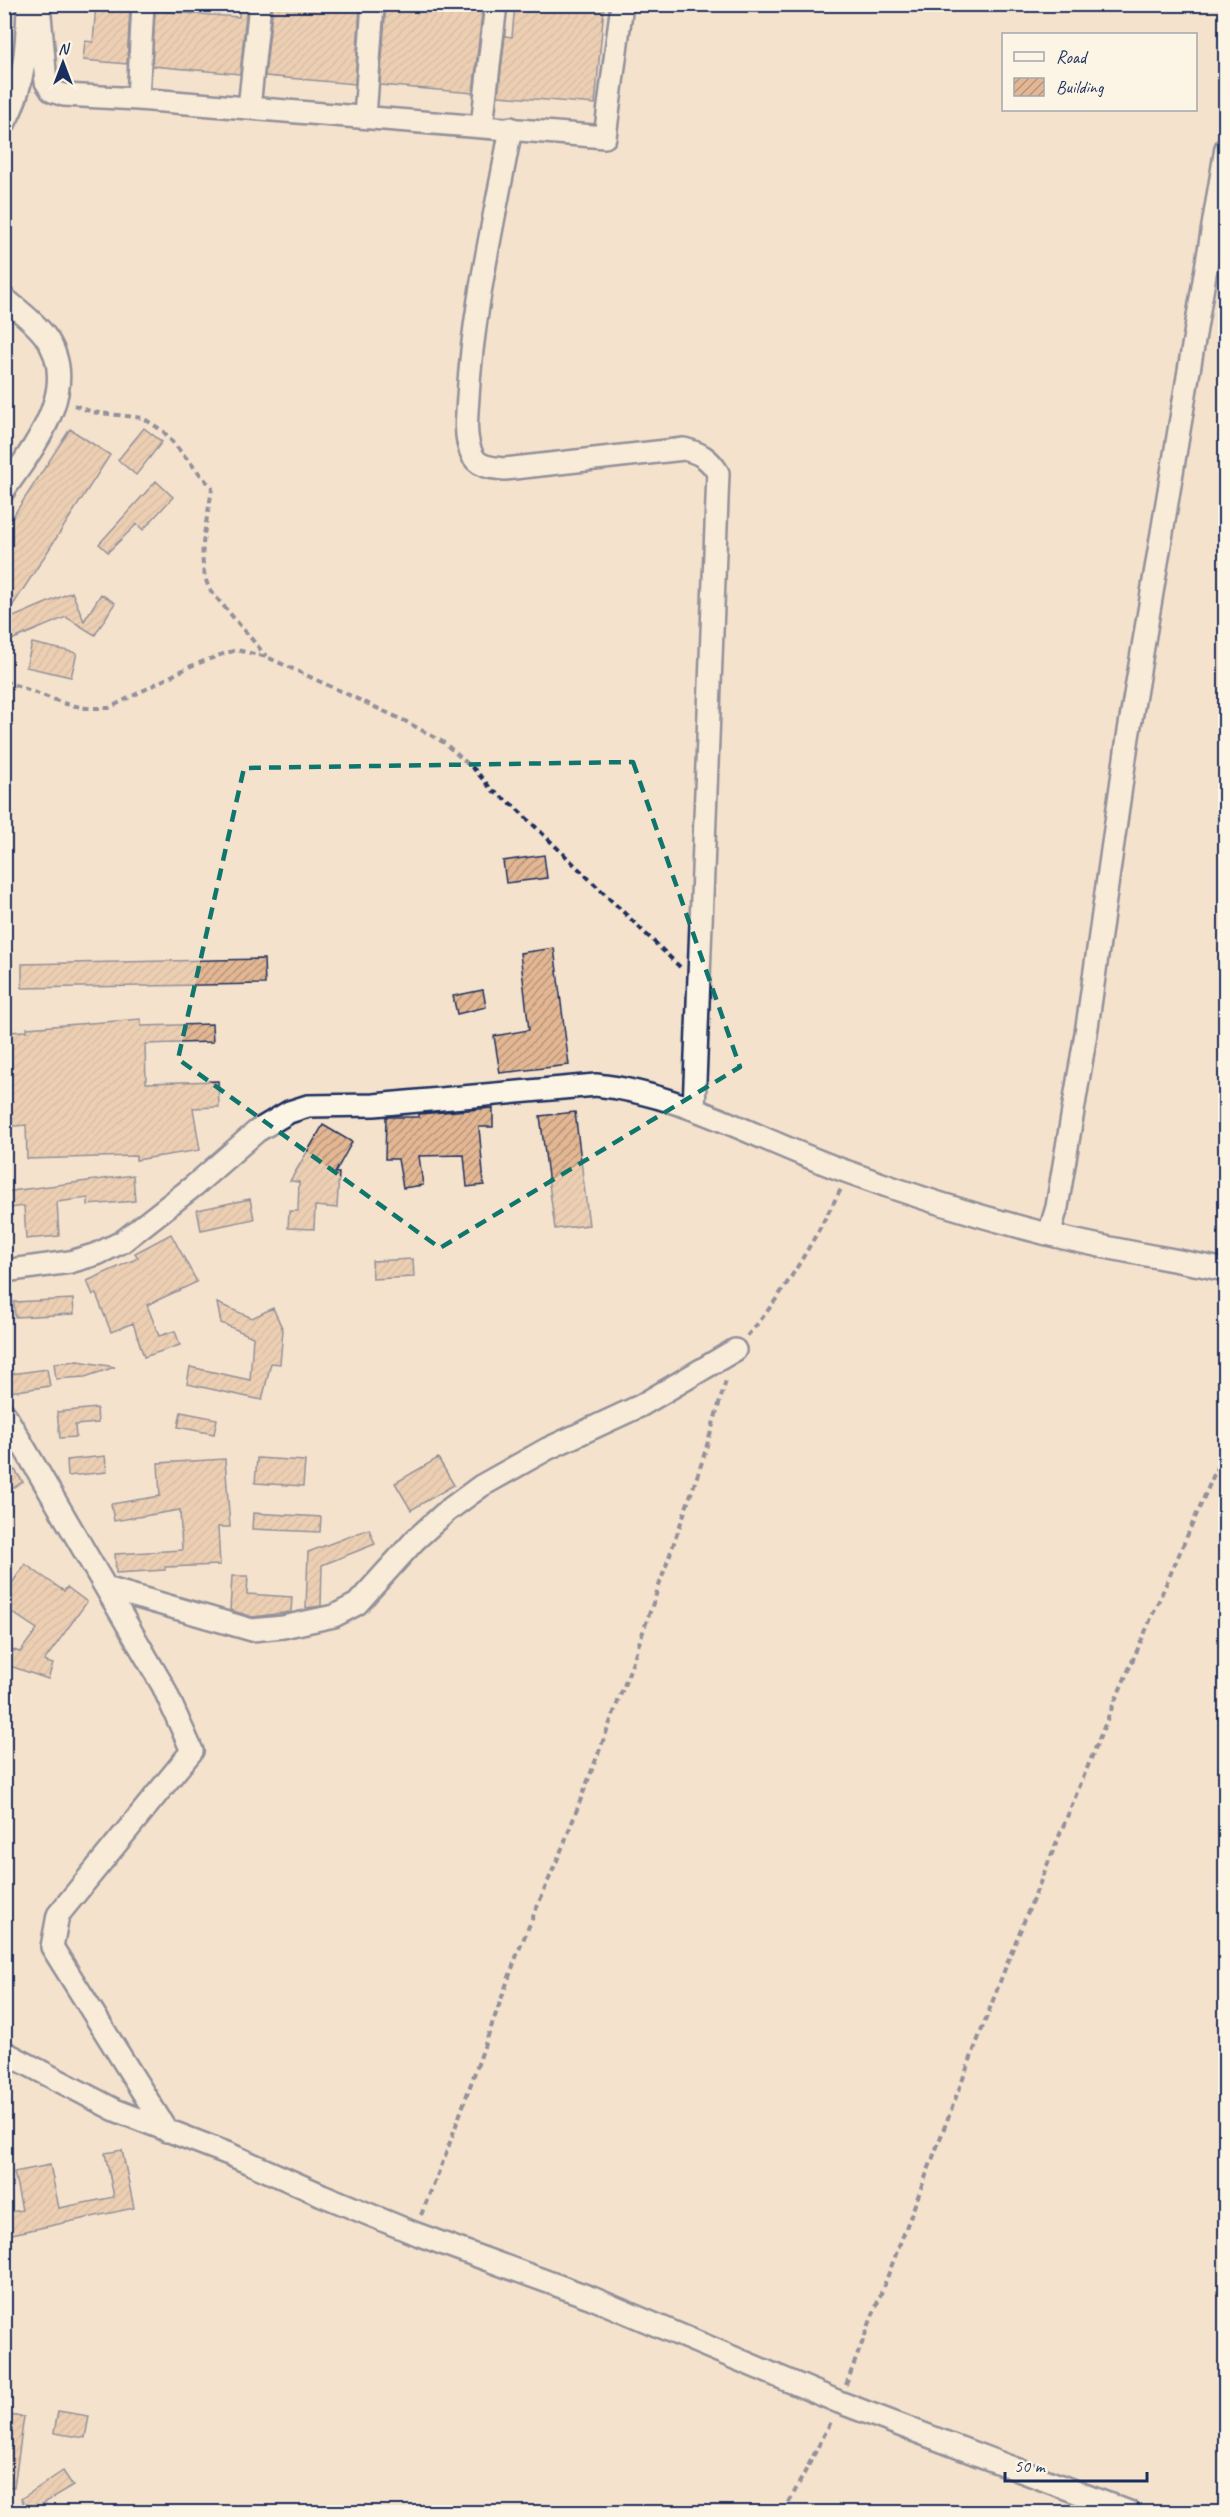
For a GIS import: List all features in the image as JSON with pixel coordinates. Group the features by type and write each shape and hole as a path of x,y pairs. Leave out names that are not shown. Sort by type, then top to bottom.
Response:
{"street":[{"path":"4,124 19,88 25,59 28,4"},
{"path":"39,4 46,82 52,91 64,95 605,137 622,4"},
{"path":"138,99 143,4"},
{"path":"249,108 260,4"},
{"path":"365,117 373,4"},
{"path":"482,126 496,4"},
{"path":"511,128 475,327 467,424 471,453 479,464 505,469 684,449 698,452 711,461 718,473 694,1109"},
{"path":"1049,1234 1057,1207 1083,1050 1129,726 1226,148"},
{"path":"4,298 32,321 46,337 58,372 58,391 51,414 31,451 4,490"},
{"path":"4,1271 70,1262 97,1254 122,1242 195,1185 257,1131 289,1112 308,1106 374,1105 596,1085 628,1088 694,1109 850,1173 944,1205 1049,1234 1226,1270"},
{"path":"106,1588 252,1630 284,1627 334,1616 357,1604 415,1540 447,1511 481,1486 548,1449 640,1406 735,1350"},
{"path":"4,1413 163,1686 192,1751 58,1915 52,1947 167,2131"},
{"path":"4,2052 115,2110 229,2154 414,2233 592,2298 839,2402 1129,2512"}],"path":[{"path":"58,391 69,403 92,412 143,418 163,431 205,477 212,488 203,544 204,578 226,610 267,657"},
{"path":"4,681 66,704 86,708 109,708 191,666 223,654 237,650 267,657 405,721 443,742 475,770 492,790 531,822 686,972 700,977"},
{"path":"414,2233 444,2159 518,1952 563,1846 627,1678 702,1462 735,1350 766,1314 795,1274 850,1173"},
{"path":"784,2512 830,2426 1011,1953 1111,1710 1226,1447"}],"highlighted area":[{"path":"633,762 740,1067 440,1248 178,1059 244,768"}],"building":[{"path":"96,4 130,8 127,64 83,60 85,41 93,42"},
{"path":"239,4 247,4 240,74 152,66 155,11 239,17"},
{"path":"273,4 360,4 355,84 265,76"},
{"path":"386,4 483,4 473,93 380,85"},
{"path":"515,4 565,4 604,8 595,104 498,96 505,36 512,37"},
{"path":"144,428 162,442 136,475 118,460"},
{"path":"70,429 110,455 4,619 4,530"},
{"path":"156,481 173,497 143,530 137,524 108,552 99,544"},
{"path":"72,592 84,621 101,594 115,603 95,635 66,617 4,643 4,621"},
{"path":"32,643 77,653 71,677 26,667"},
{"path":"544,855 547,878 506,883 503,861"},
{"path":"554,948 569,1065 500,1073 494,1036 529,1030 520,953"},
{"path":"264,959 265,984 22,988 22,964"},
{"path":"483,990 486,1007 457,1014 453,996"},
{"path":"141,1019 141,1026 212,1024 213,1042 145,1044 146,1083 218,1081 219,1107 193,1108 200,1150 136,1160 136,1156 27,1159 26,1125 4,1127 4,1032 27,1031 27,1028"},
{"path":"493,1108 493,1127 479,1127 484,1185 467,1187 464,1155 419,1156 423,1185 403,1188 398,1159 385,1159 386,1117 419,1117 419,1114"},
{"path":"575,1112 589,1225 555,1229 540,1116"},
{"path":"323,1125 352,1142 335,1173 339,1173 337,1208 315,1206 314,1229 288,1228 289,1211 298,1211 299,1182 290,1181"},
{"path":"133,1175 135,1201 88,1205 88,1198 57,1202 59,1236 26,1239 24,1206 4,1209 4,1192"},
{"path":"250,1199 254,1219 201,1230 197,1210"},
{"path":"171,1234 197,1282 147,1305 159,1336 175,1331 180,1345 144,1357 133,1323 111,1332 96,1294 93,1295 87,1281 138,1258 135,1253"},
{"path":"413,1259 414,1277 373,1279 372,1261"},
{"path":"73,1299 74,1314 15,1317 14,1302"},
{"path":"217,1303 252,1318 273,1308 283,1330 280,1364 271,1363 262,1400 187,1384 190,1367 250,1380 253,1337 221,1323"},
{"path":"78,1361 115,1367 85,1377 56,1379 54,1363"},
{"path":"47,1369 50,1386 4,1393 4,1375"},
{"path":"97,1408 98,1423 75,1425 76,1437 60,1438 57,1412"},
{"path":"181,1412 217,1419 214,1434 178,1427"},
{"path":"105,1456 107,1472 68,1476 67,1460"},
{"path":"257,1458 305,1461 303,1486 255,1483"},
{"path":"438,1458 454,1485 411,1510 395,1483"},
{"path":"225,1459 230,1527 218,1527 220,1565 165,1567 165,1570 116,1573 115,1554 182,1550 180,1510 114,1521 111,1504 160,1496 158,1463"},
{"path":"15,1470 23,1482 4,1494 4,1476"},
{"path":"253,1513 321,1517 320,1532 252,1529"},
{"path":"369,1529 375,1544 322,1565 321,1606 306,1608 308,1552"},
{"path":"25,1564 64,1591 67,1587 87,1602 44,1661 53,1664 48,1679 4,1664 4,1647 20,1652 37,1629 4,1607 4,1595"},
{"path":"232,1576 248,1576 247,1594 292,1597 291,1612 253,1617 230,1610"},
{"path":"122,2150 134,2208 7,2235 4,2213 22,2210 14,2172 50,2165 59,2208 114,2197 105,2153"},
{"path":"58,2411 89,2416 85,2438 54,2433"},
{"path":"8,2415 24,2417 14,2487 4,2486 4,2442"},
{"path":"63,2471 73,2486 29,2512 21,2499"}]}
